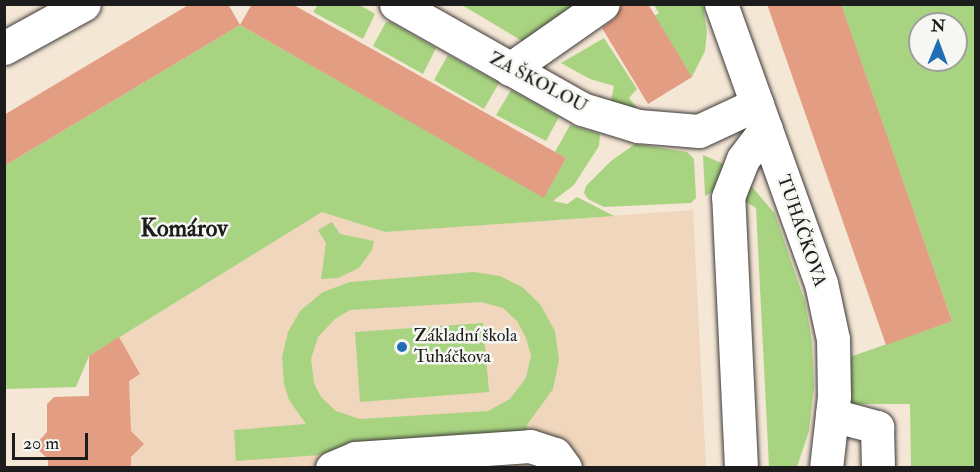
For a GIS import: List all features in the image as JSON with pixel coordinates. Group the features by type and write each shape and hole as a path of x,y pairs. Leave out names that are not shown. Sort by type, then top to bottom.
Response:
{"street":[{"path":"4,48 84,4"},
{"name":"ZA ŠKOLOU","path":"396,4 582,109 638,126 699,130 761,116"},
{"path":"510,69 603,4"},
{"name":"TUHÁČKOVA","path":"721,4 821,283 833,339 834,396 825,467"},
{"path":"741,468 728,197 761,116"},
{"path":"832,415 877,427 878,468"},
{"path":"332,468 355,458 530,446 555,454 565,468"}],"shaded area":[{"name":"Základní škola Tuháčkova","path":"693,210 706,467 48,468 48,459 35,446 47,432 47,404 54,397 89,396 89,356 322,212 385,232"}],"green space":[{"path":"358,4 375,14 363,39 313,12 318,5"},
{"path":"462,5 593,5 527,44"},
{"path":"654,5 703,5 707,32 705,51 692,77 654,16 659,13"},
{"path":"841,5 975,5 975,467 911,467 910,404 850,404 850,357 952,321"},
{"path":"386,22 390,22 436,48 423,74 373,46"},
{"path":"240,25 544,197 566,158 555,152 570,125 600,134 599,146 574,185 553,201 567,204 577,197 614,216 385,232 322,212 89,356 76,387 5,389 4,166"},
{"path":"604,38 637,89 629,98 638,109 636,111 610,105 614,86 590,79 561,63"},
{"path":"448,55 499,83 484,109 434,80"},
{"path":"511,90 559,117 546,141 496,115"},
{"path":"635,144 687,152 694,159 696,198 691,203 604,207 588,199 584,193 586,186 611,161"},
{"path":"703,155 726,165 721,187 705,196"},
{"path":"743,176 775,214 805,302 812,341 814,387 809,431 797,467 769,467 756,208 736,196"},
{"path":"332,222 340,234 374,241 372,250 359,268 338,278 321,279 326,243 318,230"},
{"path":"474,272 500,276 522,287 540,304 555,331 559,360 553,389 527,425 528,440 236,461 234,430 306,424 289,400 284,384 282,357 288,332 300,311 323,292 350,282","holes":["481,302 503,308 517,321 526,338 531,355 526,378 510,399 488,411 360,419 336,411 321,397 314,383 311,359 318,337 335,319 350,310"]},
{"path":"483,323 489,392 360,402 355,332"}],"building":[{"path":"190,4 228,4 240,25 4,166 4,115"},
{"path":"252,4 292,4 566,158 544,198 240,25"},
{"path":"623,4 648,4 692,77 648,104 602,28 614,19"},
{"path":"767,4 841,4 952,321 886,345"},
{"path":"119,337 140,374 129,381 131,431 144,444 131,457 131,468 48,468 48,459 34,446 47,432 47,404 54,397 89,396 89,356"}],"place":[{"name":"Základní škola Tuháčkova","path":"402,347"}],"district":[{"name":"Komárov","path":"184,229"}]}
